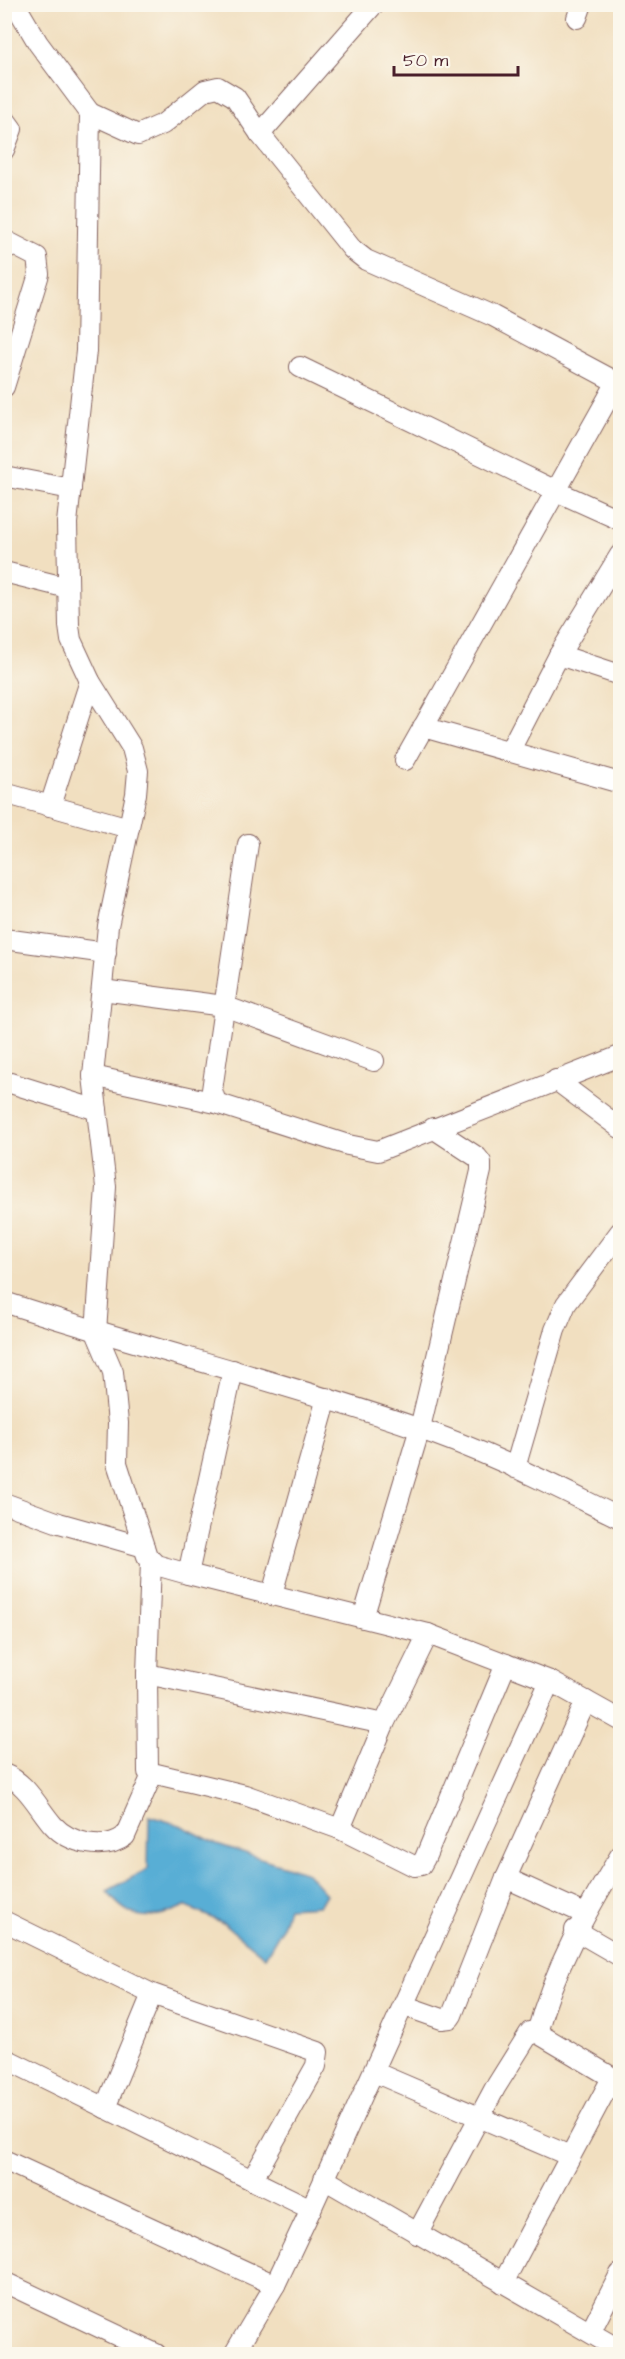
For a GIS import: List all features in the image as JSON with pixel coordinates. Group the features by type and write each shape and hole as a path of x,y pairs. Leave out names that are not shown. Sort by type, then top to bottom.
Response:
{"street":[{"path":"15,4 38,43 90,113 138,135 163,124 205,90 218,87 235,97 260,134 352,249 366,260 493,316 619,383 405,760"},
{"path":"260,134 374,4"},
{"path":"90,113 86,351 67,524 68,588 71,639 90,681 132,748 138,771 129,828 108,926 93,1076 106,1187 96,1332 113,1372 118,1423 117,1463 147,1554 147,1674 150,1728 148,1767 152,1775"},
{"path":"4,118 12,129 4,150"},
{"path":"4,240 37,257 39,274 4,387"},
{"path":"300,367 621,520"},
{"path":"4,476 71,489"},
{"path":"510,752 559,655 621,555"},
{"path":"4,572 68,588"},
{"path":"559,655 621,675"},
{"path":"50,806 90,681"},
{"path":"423,727 621,783"},
{"path":"4,793 129,828"},
{"path":"216,1102 212,1090 248,844"},
{"path":"4,939 106,953"},
{"path":"102,990 224,1006 374,1061"},
{"path":"93,1076 216,1102 371,1151 384,1149 621,1056"},
{"path":"556,1080 621,1128"},
{"path":"4,1081 97,1110"},
{"path":"363,1618 420,1428 482,1171 481,1162 477,1157 433,1128"},
{"path":"515,1468 555,1330 566,1304 621,1232"},
{"path":"4,1302 96,1332 233,1370 420,1428 515,1468 621,1518"},
{"path":"188,1574 233,1370"},
{"path":"272,1594 327,1398"},
{"path":"4,1503 147,1554 188,1574 428,1634 550,1681 621,1720"},
{"path":"340,1829 384,1724 428,1634"},
{"path":"152,1775 245,1795 340,1829 414,1866 420,1865 506,1664"},
{"path":"147,1674 384,1724"},
{"path":"234,2355 275,2285 312,2209 550,1681"},
{"path":"405,2006 442,2019 450,2018 506,1878 586,1701"},
{"path":"4,1774 20,1784 55,1827 79,1840 105,1845 117,1842 125,1836 152,1775"},
{"path":"537,2033 544,2008 580,1922 620,1857"},
{"path":"506,1878 580,1922 621,1956"},
{"path":"4,1921 152,1994 318,2052 316,2066 252,2180"},
{"path":"105,2108 152,1994"},
{"path":"417,2234 525,2036 531,2031 537,2033 616,2080 570,2156 502,2283"},
{"path":"4,2058 312,2209"},
{"path":"374,2072 479,2119 570,2156"},
{"path":"7,2168 275,2285"},
{"path":"324,2179 621,2350"},
{"path":"591,2331 621,2274"},
{"path":"4,2282 156,2355"}],"water":[{"path":"149,1816 180,1825 217,1844 307,1873 326,1894 319,1906 288,1908 281,1930 265,1957 223,1923 185,1906 152,1916 133,1914 124,1909 107,1891 148,1869"}]}
